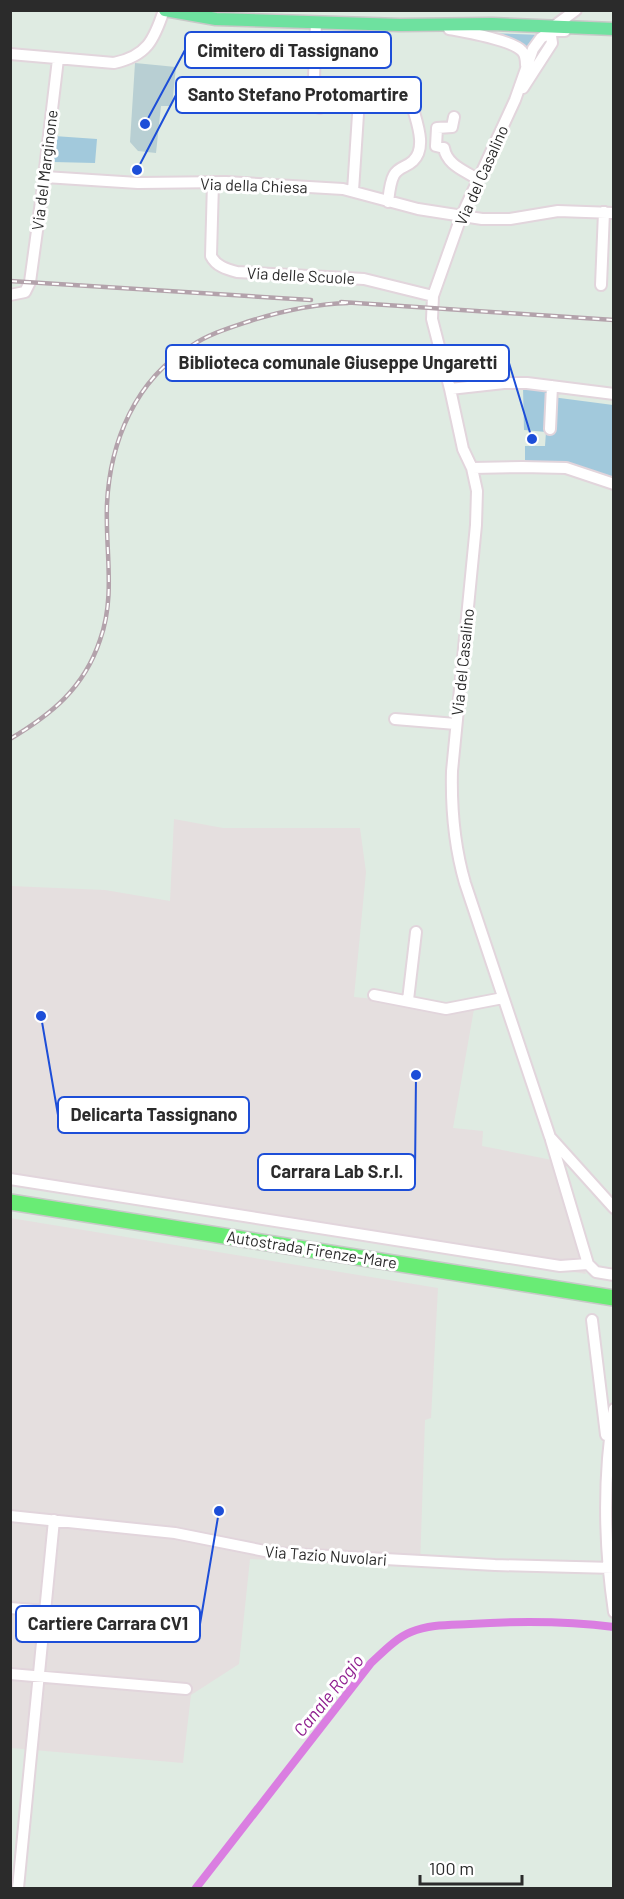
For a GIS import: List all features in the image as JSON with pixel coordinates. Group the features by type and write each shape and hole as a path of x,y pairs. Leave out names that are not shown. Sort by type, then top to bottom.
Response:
{"highway":[{"name":"Autostrada Firenze-Mare","path":"10,1193 614,1288"},
{"name":"Autostrada Firenze-Mare","path":"10,1202 614,1298"}],"main road":[{"path":"164,10 216,19 550,32 581,28 612,31"},
{"path":"400,25 502,25 569,35 594,36 612,31"}],"street":[{"path":"10,54 114,63 130,59 138,55 151,42 164,10"},
{"path":"515,100 533,49 541,38 576,10"},
{"path":"316,22 313,106 320,108 339,97 354,94 358,95 359,99 353,191"},
{"path":"449,28 518,48 525,56 526,65"},
{"path":"548,51 552,43 550,32"},
{"path":"515,100 556,41 569,35"},
{"name":"Via del Marginone","path":"10,295 25,292 30,282 45,177 58,59"},
{"name":"Via del Casalino","path":"515,100 460,217 433,296 432,319 462,449 472,468 477,491 476,525 456,724 451,800 456,850 465,883 550,1137 614,1208"},
{"path":"388,202 393,175 414,161 418,150 420,132 414,112"},
{"path":"454,117 452,127 437,128 436,146 444,148 450,162 477,178"},
{"name":"Via della Chiesa","path":"45,177 138,183 213,182 353,191 388,202 460,217 510,219 558,211 609,212"},
{"name":"Via delle Scuole","path":"213,182 212,256 214,262 225,269 237,272 364,279 433,296"},
{"path":"601,285 609,212"},
{"path":"450,389 504,383 614,394"},
{"path":"550,429 552,386"},
{"path":"472,468 566,468 614,484"},
{"path":"395,719 456,724"},
{"path":"408,1000 416,932"},
{"path":"374,995 450,1009 503,998"},
{"path":"550,1137 588,1264 596,1272 614,1275"},
{"path":"10,1179 560,1266 588,1264"},
{"path":"592,1320 607,1449 613,1611"},
{"path":"607,1449 614,1410"},
{"name":"Via Tazio Nuvolari","path":"10,1516 175,1533 275,1553 495,1565 611,1568"},
{"path":"18,1888 54,1520"},
{"path":"10,1608 45,1611"},
{"path":"10,1674 186,1689"}],"shaded area":[{"path":"486,33 542,35 528,49"},
{"path":"135,63 176,67 172,106 161,106 156,153 138,151 130,142"},
{"path":"54,136 97,139 95,163 53,162"},
{"path":"523,388 548,391 552,397 613,405 613,482 528,466 525,460 525,446 545,446 546,432 524,430"},
{"path":"174,819 223,828 360,828 366,872 354,997 474,1009 453,1128 483,1131 482,1146 552,1160 586,1274 11,1183 10,886 105,890 170,901"},
{"path":"10,1218 438,1288 431,1418 425,1420 420,1566 250,1559 239,1664 191,1695 183,1763 11,1748"}],"waterway":[{"name":"Canale Rogio","path":"196,1888 371,1663 400,1638 418,1629 433,1626 506,1622 614,1627"}],"railway":[{"path":"10,281 311,300"},
{"path":"341,302 614,320"},
{"path":"10,739 40,720 76,686 100,640 108,607 109,590 107,521 109,481 120,436 129,414 155,376 171,360 191,346 219,332 286,311 310,306 348,303"}],"place":[{"name":"Cimitero di Tassignano","path":"145,124"},
{"name":"Santo Stefano Protomartire","path":"137,170"},
{"name":"Biblioteca comunale Giuseppe Ungaretti","path":"532,439"},
{"name":"Delicarta Tassignano","path":"41,1016"},
{"name":"Carrara Lab S.r.l.","path":"416,1075"},
{"name":"Cartiere Carrara CV1","path":"219,1511"}]}
